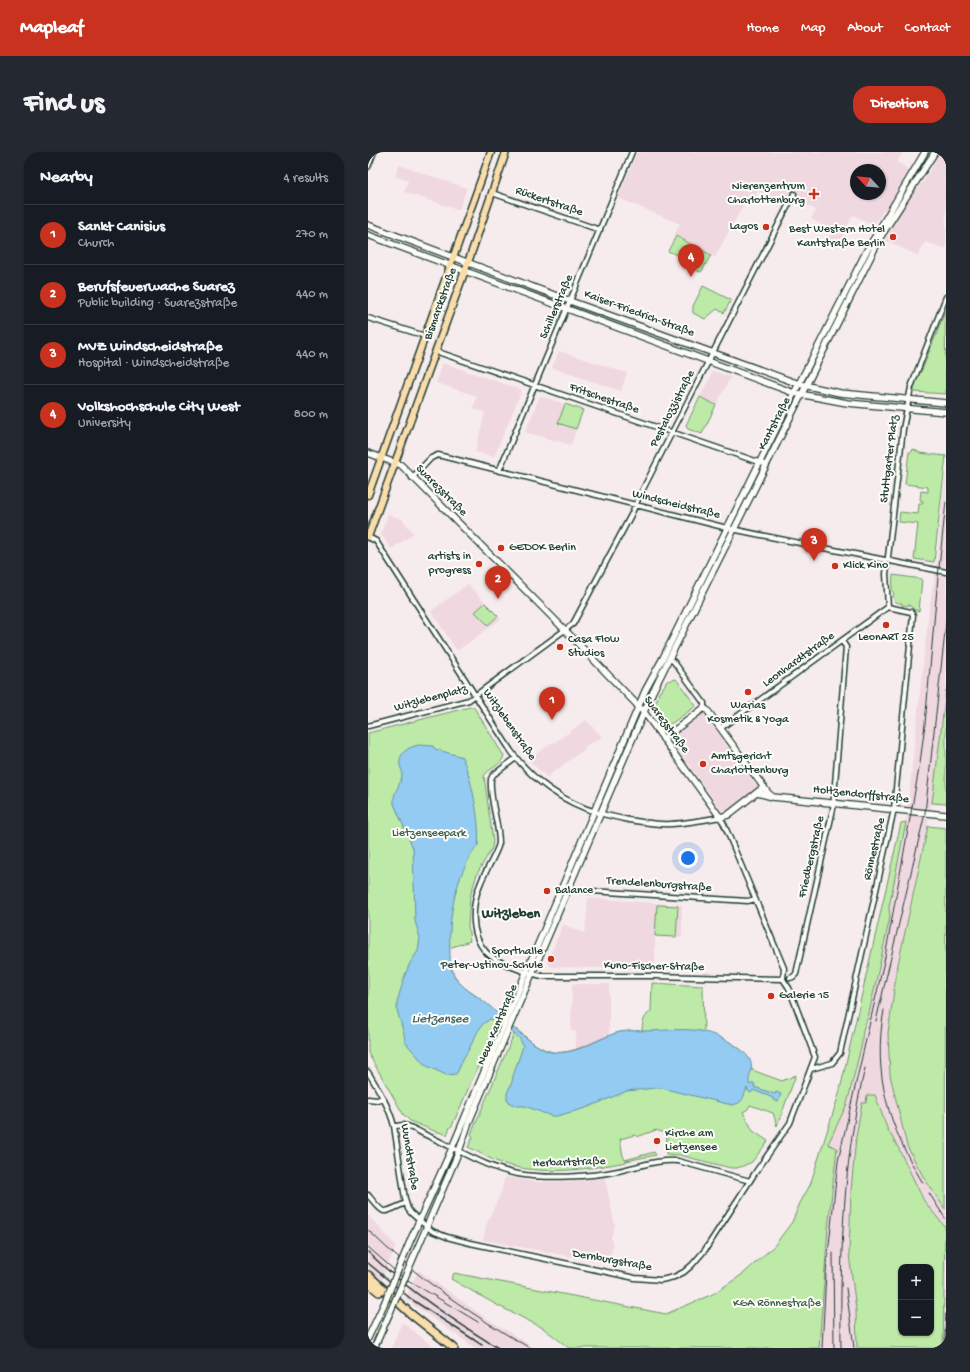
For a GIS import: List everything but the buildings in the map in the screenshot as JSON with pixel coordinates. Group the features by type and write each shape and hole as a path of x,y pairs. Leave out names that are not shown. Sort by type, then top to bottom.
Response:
{"highway":[{"path":"368,1275 411,1314 454,1348"},
{"path":"368,1282 410,1320 446,1348"}],"main road":[{"name":"Bismarckstraße","path":"368,495 491,152"},
{"name":"Bismarckstraße","path":"368,537 465,270 506,152"},
{"name":"Kantstraße","path":"638,705 663,658 794,393 868,248 925,152"},
{"name":"Kantstraße","path":"644,712 653,691 881,236 935,152"},
{"name":"Kaiser-Friedrich-Straße","path":"368,226 799,384 840,393 946,403"},
{"name":"Kaiser-Friedrich-Straße","path":"368,235 794,393 846,403 946,412"},
{"name":"Suarezstraße","path":"368,453 401,466 638,705 720,817"},
{"name":"Neue Kantstraße","path":"508,1023 525,972 638,705"},
{"path":"663,739 706,709 768,793 773,797"},
{"name":"Neue Kantstraße","path":"368,1338 419,1220 532,973 644,712"},
{"name":"Witzlebenstraße","path":"720,817 728,815 764,787"},
{"name":"Holtzendorffstraße","path":"757,793 773,797 946,815"},
{"name":"Neue Kantstraße","path":"374,1348 459,1150 502,1037"}],"street":[{"path":"368,167 374,152"},
{"name":"Schillerstraße","path":"499,471 632,152"},
{"name":"Rückertstraße","path":"492,193 600,230"},
{"name":"Pestalozzistraße","path":"565,630 573,624 636,505 794,194"},
{"name":"Stuttgarter Platz","path":"888,607 886,580 906,409 911,387 946,297"},
{"path":"368,318 425,336"},
{"name":"Fritschestraße","path":"435,351 767,465"},
{"name":"Windscheidstraße","path":"412,478 431,458 438,455 735,530 946,572"},
{"name":"Witzlebenstraße","path":"368,537 376,541 516,758 528,771 555,792 600,814 639,822 670,824 693,822 720,817"},
{"name":"Rönnestraße","path":"811,1068 832,1063 840,1053 894,809 913,622 911,612 888,607"},
{"name":"Leonhardtstraße","path":"721,728 888,607"},
{"name":"Witzlebenplatz","path":"368,726 476,697 565,630"},
{"name":"Friedbergstraße","path":"790,978 796,974 833,809 846,647 842,641"},
{"path":"670,659 674,662 704,703 706,709"},
{"name":"Kuno-Fischer-Straße","path":"516,758 491,779 498,843 479,887 474,923 475,932 479,942 487,954 525,972 542,976 653,976 784,979"},
{"name":"Suarezstraße","path":"720,817 784,968 784,979 789,988 815,1057 811,1068"},
{"name":"Trendelenburgstraße","path":"562,886 569,888 748,901 755,899"},
{"name":"Dernburgstraße","path":"419,1220 432,1231 447,1237 470,1243 635,1278 661,1280 674,1277 684,1272 705,1250 790,1123 811,1068"},
{"name":"Wundtstraße","path":"368,1072 392,1116 406,1203 411,1213 419,1220"},
{"path":"368,1099 377,1100 383,1098"},
{"name":"Herbartstraße","path":"394,1126 403,1125 504,1170 532,1176 604,1174 645,1164 670,1161 686,1163 750,1181"},
{"name":"Wundtstraße","path":"368,1196 381,1211 385,1212 406,1203"}],"shaded area":[{"path":"637,152 903,152 897,162 909,170 906,176 907,178 888,210 883,211 874,225 853,215 838,246 830,241 827,242 832,230 811,219 816,210 796,200 799,194 790,190 784,204 758,191 750,207 744,204 715,257 674,235 680,224 618,198"},
{"path":"941,152 946,153 946,249 925,242 918,256 885,240 889,233 890,226 913,192 923,182"},
{"path":"399,165 467,188 459,210 404,192 408,181 395,176"},
{"path":"559,351 627,373 621,391 552,368"},
{"path":"443,363 522,390 494,457 475,452 485,413 473,408 477,396 436,383"},
{"path":"713,371 731,377 716,405 700,397"},
{"path":"540,396 565,404 558,423 576,429 571,445 525,432"},
{"path":"946,469 946,690 932,803 897,969 888,1033 890,1075 907,1146 924,1178 945,1208 946,1143 946,1348 943,1348 945,1227 924,1201 899,1149 887,1128 875,1095 867,1095 866,1104 862,1103 856,1137 851,1191 849,1254 856,1309 857,1348 819,1348 828,1228 837,1148 827,1144 847,1104 852,1087 862,1043 864,1025 868,1018 890,917 889,907 906,822 929,609 937,562"},
{"path":"388,514 402,519 414,534 391,549 381,534"},
{"path":"468,584 501,619 457,651 431,611"},
{"path":"703,714 707,714 712,718 709,721 755,784 759,784 760,786 759,789 727,812 722,811 676,747 671,746 669,742 671,738"},
{"path":"586,720 602,737 585,746 585,749 547,777 528,760 553,742 554,743"},
{"path":"588,898 682,905 682,937 655,937 655,969 551,967 547,962 563,924 585,933"},
{"path":"572,984 609,984 609,1036 576,1050 576,1031 571,1031"},
{"path":"505,1177 539,1182 576,1181 605,1178 615,1226 611,1237 613,1246 609,1264 483,1240 486,1225 501,1192"},
{"path":"368,1215 396,1246 381,1281 368,1268"},
{"path":"418,1270 483,1316 535,1348 475,1348 405,1299"},
{"path":"402,1322 406,1325 435,1348 391,1348"}],"green space":[{"path":"676,236 711,255 702,271 700,272 682,262 685,257 687,258 689,253 683,249 679,256 668,251"},
{"path":"703,286 731,300 724,313 717,309 705,319 693,313 693,306"},
{"path":"945,312 946,394 914,392 917,377 922,370"},
{"path":"700,397 716,405 702,434 688,429 686,425"},
{"path":"565,404 583,410 576,429 558,423"},
{"path":"913,449 920,453 946,456 934,562 914,559 918,524 899,522 900,512 918,514 919,504 922,504 923,501 920,500 921,491 928,492 928,487 905,484 909,452 912,452"},
{"path":"893,575 922,579 919,611 915,610 909,605 902,606 902,603 897,603 895,601 893,596 894,593 892,591"},
{"path":"485,603 498,616 488,625 475,612"},
{"path":"676,679 696,706 666,726 663,725 652,710 659,695 658,694 667,681"},
{"path":"946,690 946,804 932,803"},
{"name":"Lietzenseepark","path":"470,707 475,709 504,756 498,765 484,776 493,841 492,848 477,874 470,897 468,925 470,941 449,948 450,963 454,975 463,987 478,997 500,1016 447,1135 410,1121 403,1114 368,1053 368,733"},
{"name":"KGA Rönnestraße","path":"906,822 889,907 890,917 868,1018 863,1030 862,1043 847,1104 828,1144 837,1148 828,1228 819,1348 569,1348 543,1328 495,1304 451,1279 454,1273 666,1314 713,1294 743,1274 774,1246 792,1222 810,1185 839,1094 901,823"},
{"path":"928,826 946,828 945,1209 924,1178 907,1146 890,1075 888,1033 897,969"},
{"path":"657,905 678,906 676,937 655,936"},
{"path":"652,983 703,986 704,1032 727,1041 741,1049 750,1062 752,1070 782,1081 796,1075 777,1126 773,1113 750,1105 748,1109 743,1112 753,1131 768,1141 752,1162 737,1168 731,1168 679,1155 666,1154 667,1134 656,1130 637,1137 635,1135 620,1139 625,1160 654,1152 656,1155 611,1165 579,1169 547,1171 516,1167 501,1163 468,1147 473,1137 471,1134 516,1029 531,1042 540,1047 549,1051 558,1052 566,1052 576,1049 620,1032 642,1031 644,1020 651,1011"},
{"path":"867,1095 875,1095 887,1128 899,1149 924,1201 945,1227 943,1348 857,1348 856,1309 849,1254 851,1191 856,1137 862,1103 866,1103"}],"water":[{"name":"Lietzensee","path":"419,745 433,746 435,749 461,756 472,786 477,813 479,836 478,845 464,869 459,883 450,926 451,966 459,983 487,1004 523,1036 539,1047 551,1052 560,1053 578,1049 611,1035 628,1031 688,1030 708,1033 724,1039 746,1054 751,1063 749,1084 755,1084 754,1087 775,1094 776,1092 781,1094 778,1102 773,1100 773,1098 753,1090 751,1093 747,1088 741,1101 732,1105 656,1088 627,1091 586,1108 557,1116 551,1116 525,1106 516,1106 510,1103 507,1099 507,1093 523,1046 520,1039 498,1020 490,1019 483,1024 478,1031 456,1074 446,1075 425,1065 405,1042 397,1010 397,1002 405,975 410,963 418,951 420,938 415,921 413,848 394,804 394,796 402,774 400,761 402,754 411,747"}],"tram line":[{"path":"822,1348 826,1273 838,1161 885,957 920,763 946,502"},
{"path":"876,1021 925,813 946,623"},
{"path":"884,1010 880,1057 886,1100 901,1142 923,1183"},
{"path":"841,1348 841,1277 844,1207 852,1137 865,1068"},
{"path":"929,1193 945,1218"},
{"path":"368,1230 424,1279 487,1323 530,1348"},
{"path":"368,1247 401,1276 478,1322"},
{"path":"833,1253 834,1348"},
{"path":"846,1288 854,1348"}],"railway":[{"path":"368,1252 398,1279 430,1303 498,1348"},
{"path":"368,1263 411,1299 482,1345"},
{"path":"945,1348 946,1314"}],"place":[{"name":"Nierenzentrum Charlottenburg","path":"814,194"},
{"name":"Lagos","path":"766,227"},
{"name":"Best Western Hotel Kantstraße Berlin","path":"893,237"},
{"name":"Volkshochschule City West","path":"691,277"},
{"name":"GEDOK Berlin","path":"501,548"},
{"name":"MVZ Windscheidstraße","path":"814,561"},
{"name":"artists in progress","path":"479,564"},
{"name":"Klick Kino","path":"835,566"},
{"name":"Berufsfeuerwache Suarez","path":"498,599"},
{"name":"LeonART 25","path":"886,625"},
{"name":"Casa Flow Studios","path":"560,647"},
{"name":"Warias Kosmetik & Yoga","path":"748,692"},
{"name":"Sankt Canisius","path":"552,720"},
{"name":"Amtsgericht Charlottenburg","path":"703,764"},
{"name":"Balance","path":"547,891"},
{"name":"Sporthalle Peter-Ustinov-Schule","path":"551,959"},
{"name":"Galerie 15","path":"771,996"},
{"name":"Kirche am Lietzensee","path":"657,1141"}],"district":[{"name":"Witzleben","path":"511,914"}]}
